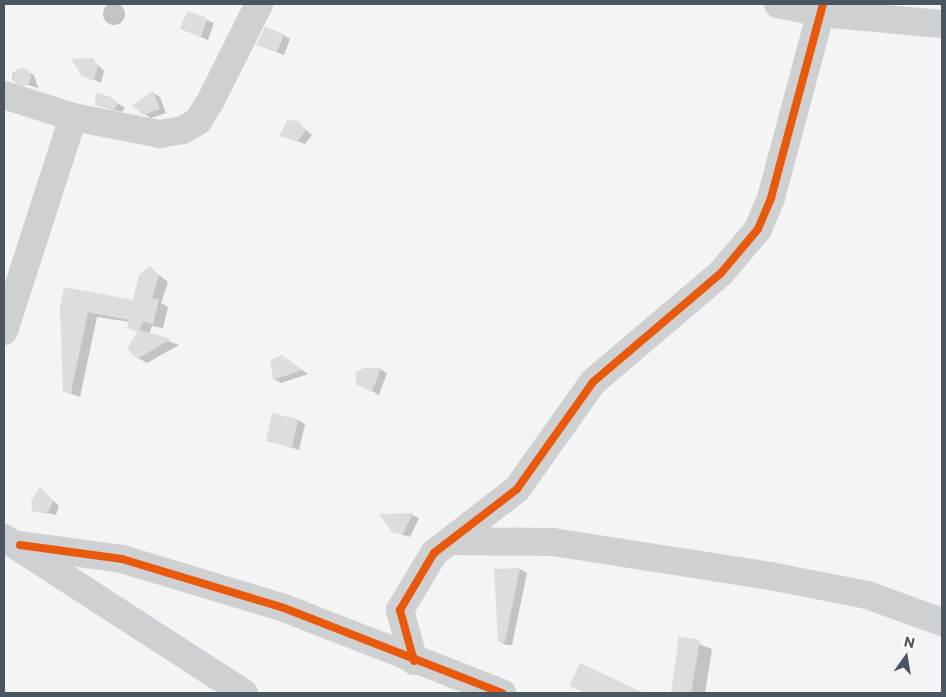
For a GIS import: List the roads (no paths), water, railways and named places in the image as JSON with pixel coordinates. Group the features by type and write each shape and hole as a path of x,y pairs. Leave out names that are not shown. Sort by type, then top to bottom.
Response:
{"main road":[{"path":"12,542 244,693"}],"street":[{"path":"4,94 73,117 160,134 183,130 198,121 259,4"},
{"path":"778,4 942,24"},
{"path":"414,661 400,610 434,553 517,489 593,382 721,273 758,229 771,198 822,8"},
{"path":"4,331 73,117"},
{"path":"450,541 553,542 770,576 867,595 942,622"},
{"path":"12,542 122,559 284,608 414,661 502,693"}]}
